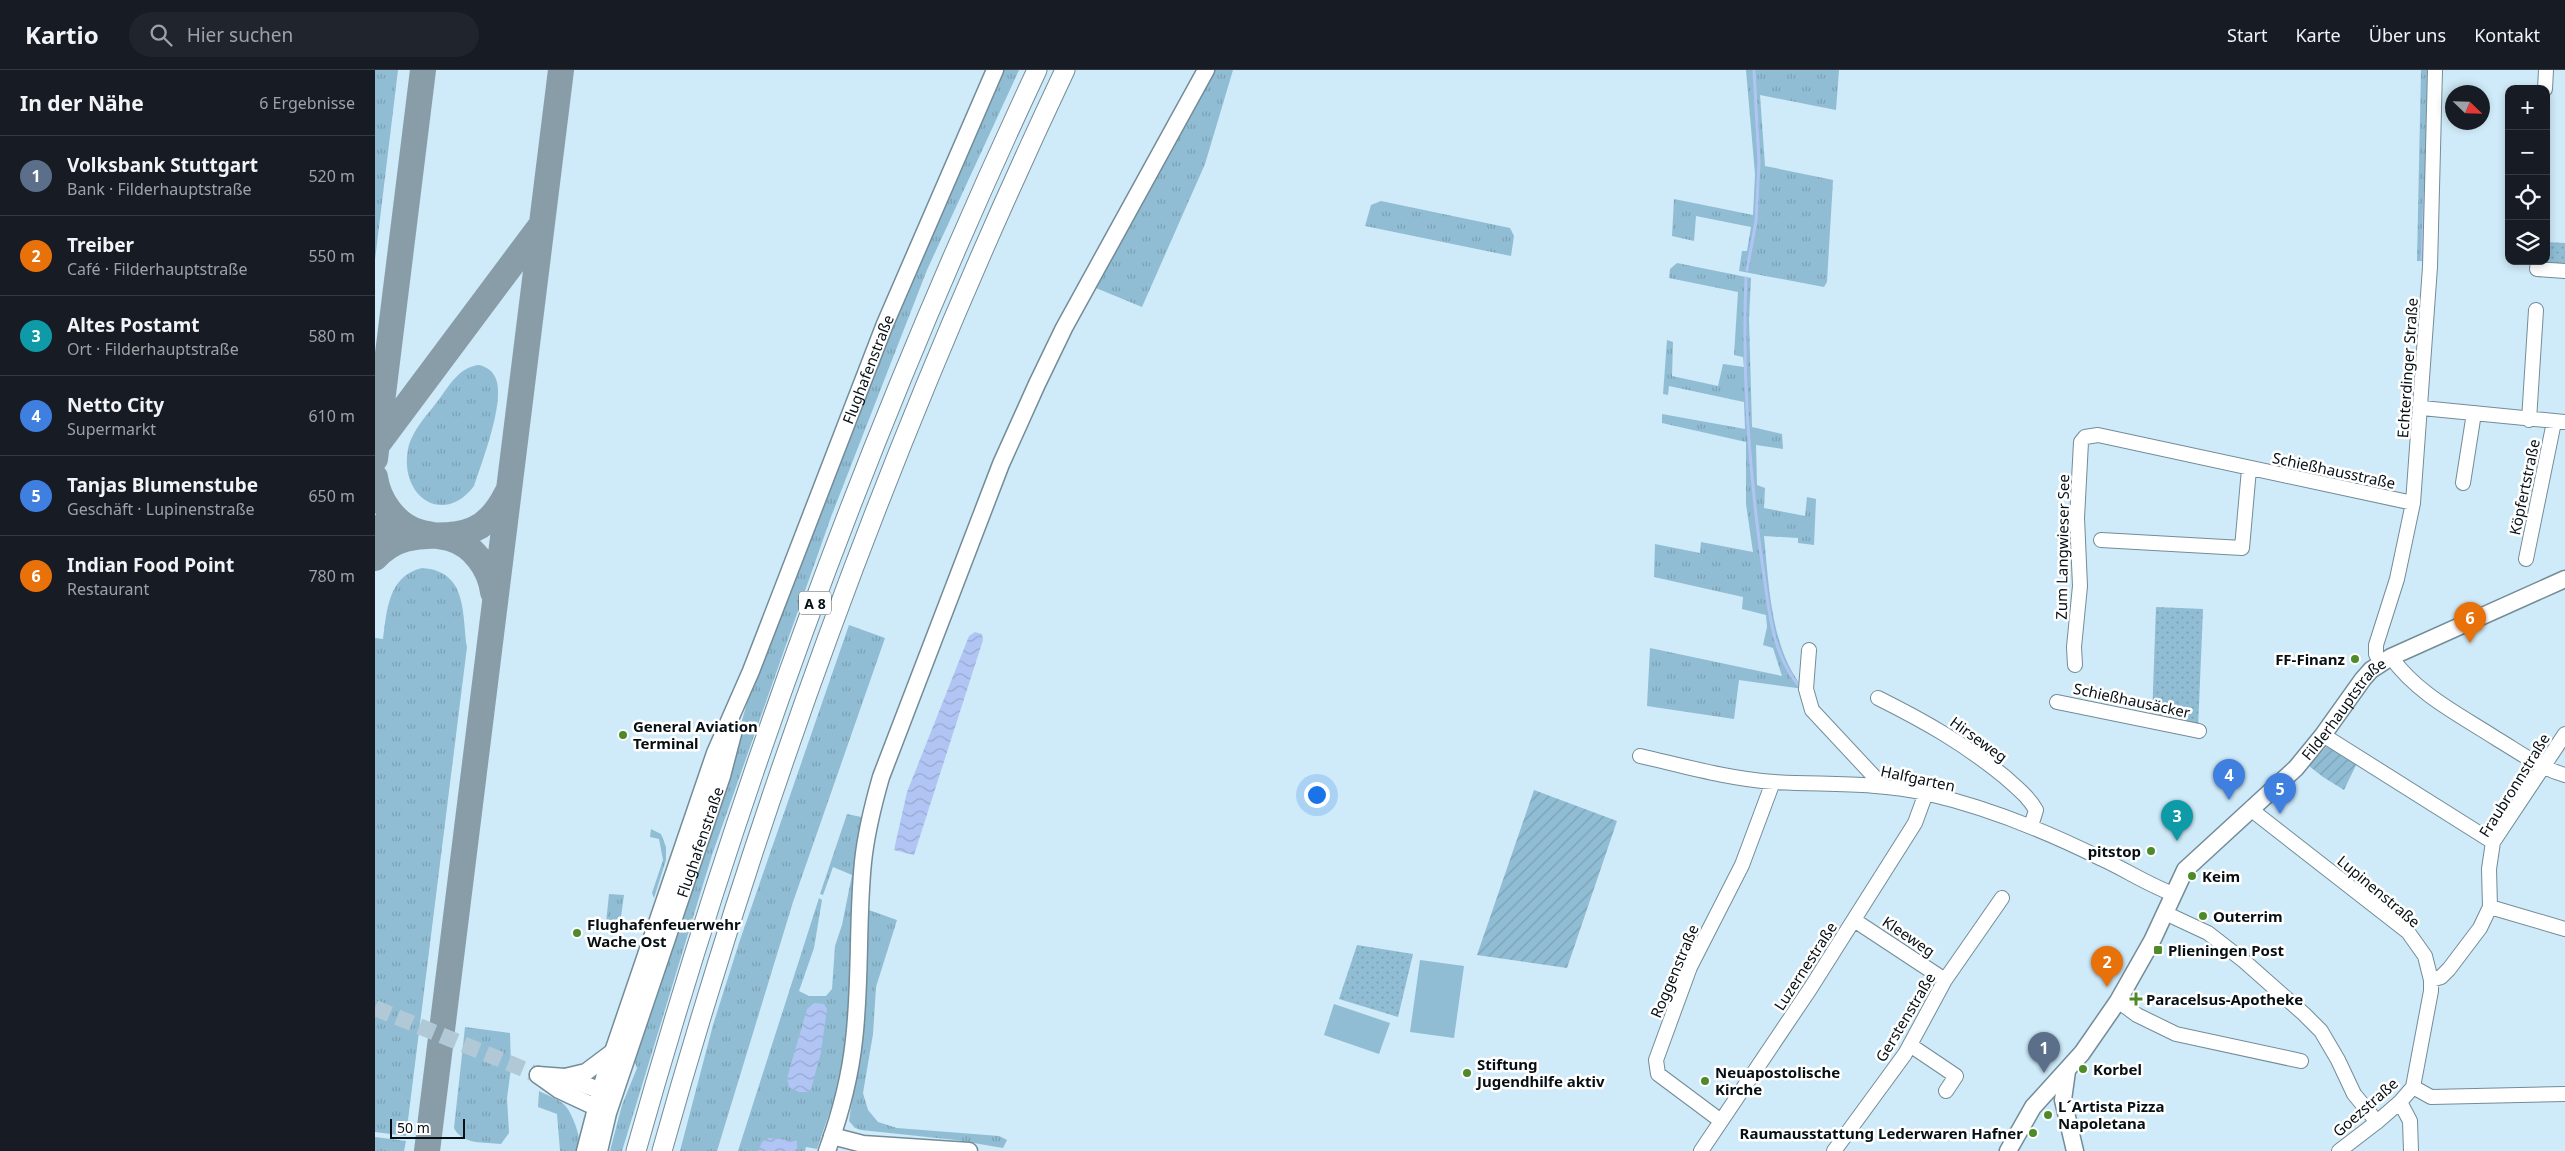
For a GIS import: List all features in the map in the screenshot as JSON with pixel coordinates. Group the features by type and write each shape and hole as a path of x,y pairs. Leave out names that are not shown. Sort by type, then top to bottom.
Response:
{"highway":[{"name":"A 8","path":"636,1151 720,875 819,593 940,288 1037,70"},
{"name":"A 8","path":"663,1151 739,900 836,619 930,378 984,248 1065,70"}],"main road":[{"name":"Flughafenstraße","path":"607,1093 614,1051 701,790 751,671 878,341 995,70"},
{"path":"969,1151 855,1143 829,1144 844,1094 854,1042 863,862 870,818 881,776 1001,464 1064,328 1206,70"},
{"name":"Filderhauptstraße","path":"2008,1151 2027,1115 2041,1096 2067,1071 2118,1001 2165,912 2179,880 2195,858 2295,768 2323,735 2363,680 2386,660 2565,579"},
{"name":"Flughafenstraße","path":"607,1093 722,776 751,671"},
{"path":"565,1077 586,1072 614,1051"},
{"path":"2067,1071 2063,1100 2075,1151"},
{"path":"585,1151 602,1110 607,1093 565,1077 538,1075 559,1090 602,1110"},
{"path":"2041,1096 2063,1100"},
{"path":"599,1151 602,1110"},
{"path":"867,1151 885,1145"}],"street":[{"name":"Echterdinger Straße","path":"2386,660 2376,654 2376,645 2397,579 2413,503 2421,408 2431,267 2435,70"},
{"path":"2545,85 2546,70"},
{"path":"2537,265 2565,270"},
{"name":"Köpfertstraße","path":"2529,420 2536,310"},
{"name":"Köpfertstraße","path":"2421,408 2559,422 2525,559"},
{"path":"2463,483 2474,413"},
{"name":"Schießhausstraße","path":"2092,434 2413,503"},
{"name":"Zum Langwieser See","path":"2075,665 2074,647 2080,586 2077,518 2081,442 2085,436 2092,434"},
{"name":"Schießhausstraße","path":"2101,540 2242,548 2249,469"},
{"path":"1809,650 1806,690 1812,710 1882,785"},
{"path":"2386,660 2419,688 2543,767 2565,776"},
{"name":"Hirseweg","path":"1879,698 1947,733 2030,798 2036,810 2031,826"},
{"name":"Schießhausäcker","path":"2057,702 2199,731"},
{"name":"Fraubronnstraße","path":"2431,980 2441,976 2449,969 2480,928 2490,907 2489,869 2493,842 2565,734"},
{"path":"2323,735 2493,842"},
{"name":"Halfgarten","path":"1641,756 1711,773 1773,782 1882,785 1926,793 2031,826 2103,859 2143,882 2173,894"},
{"name":"Roggenstraße","path":"1721,1121 1658,1074 1656,1060 1690,966 1742,865 1773,782"},
{"name":"Luzernestraße","path":"1701,1151 1854,920 1915,823 1926,793"},
{"name":"Lupinenstraße","path":"2252,807 2258,815 2408,932 2425,956 2431,980 2431,991 2413,1087"},
{"name":"Gerstenstraße","path":"1834,1151 1910,1045 1945,980 2002,898"},
{"path":"2490,907 2565,929"},
{"path":"2165,912 2208,933 2244,961 2304,1014 2321,1031 2338,1060 2354,1094 2377,1122"},
{"name":"Kleeweg","path":"1854,920 1945,980"},
{"path":"2118,1001 2137,1015 2176,1034 2301,1061"},
{"path":"1910,1045 1956,1076 1946,1091"},
{"path":"2413,1087 2431,1097 2565,1094"},
{"name":"Goezstraße","path":"2339,1151 2377,1122 2400,1102 2413,1087"},
{"path":"2400,1102 2410,1122 2411,1151"}],"green space":[{"path":"375,70 398,70 375,260"},
{"path":"1002,70 1019,70 927,270 831,517 712,855 622,1151 610,1151 622,1105 637,1068 634,1060 729,766 751,689 855,414"},
{"path":"1214,70 1233,70 1205,164 1142,307 1096,288"},
{"path":"1746,70 1839,70 1836,110 1760,95 1765,166 1833,180 1827,282 1824,287 1739,271 1742,251 1747,251 1751,227 1696,216 1694,241 1672,236 1674,199 1753,215 1755,174"},
{"path":"2421,70 2431,70 2424,261 2417,261"},
{"path":"1381,201 1510,228 1514,236 1511,256 1365,226 1371,205"},
{"path":"2550,242 2565,243 2565,271 2549,265"},
{"path":"1677,263 1751,278 1749,319 1752,427 1782,434 1783,449 1756,445 1757,485 1765,488 1764,508 1805,516 1807,497 1816,499 1814,545 1798,543 1798,538 1764,536 1770,597 1778,637 1793,673 1804,689 1739,680 1734,719 1647,706 1650,648 1782,676 1773,648 1763,645 1767,627 1766,615 1742,609 1743,597 1654,577 1655,544 1700,553 1701,542 1753,552 1746,504 1746,442 1662,423 1662,414 1745,429 1744,402 1669,386 1668,395 1663,394 1667,340 1673,342 1672,376 1718,386 1723,364 1744,367 1743,357 1734,355 1738,292 1669,278 1670,269"},
{"path":"479,365 487,368 493,374 498,389 495,417 487,448 474,486 462,498 449,504 437,505 426,500 417,492 410,480 407,466 410,442 421,422 452,381 466,369"},
{"path":"422,568 437,571 448,577 455,586 463,608 467,647 406,1136 375,1132 375,638 383,639 388,606 396,586 402,578"},
{"path":"2156,607 2203,609 2198,729 2152,719"},
{"path":"849,625 885,638 793,902 717,1151 680,1151 713,1025 739,943"},
{"path":"2326,747 2330,747 2357,763 2344,790 2309,766"},
{"path":"1534,790 1617,821 1567,968 1477,955"},
{"path":"847,814 866,818 844,1053 833,1102 817,1149 806,1147 805,1151 738,1151 819,898 822,900 814,948 799,991 809,996 826,996 832,989 835,946 842,925 852,875 833,867 823,895 820,894"},
{"path":"651,829 661,834 666,847 666,860 654,898 652,893 663,860 659,839 650,837"},
{"path":"609,894 624,895 620,924 606,923"},
{"path":"866,909 897,920 876,987 873,1034 863,1093 868,1110 878,1122 897,1128 999,1136 1007,1140 1003,1148 956,1140 861,1130 855,1128 849,1121 864,1023"},
{"path":"1357,945 1413,954 1398,1017 1339,999"},
{"path":"1420,960 1464,966 1454,1038 1410,1032"},
{"path":"1334,1004 1390,1023 1379,1054 1324,1035"},
{"path":"465,1027 510,1033 511,1068 507,1098 509,1133 501,1144 468,1140 462,1137 454,1128"},
{"path":"539,1091 558,1100 569,1110 578,1134 578,1151 560,1151 557,1114 538,1107"},
{"path":"375,1137 406,1141 404,1151 375,1151"}],"water":[{"path":"975,632 982,634 983,640 914,855 894,850 907,792 969,636"},
{"path":"814,1003 824,1004 827,1009 821,1052 811,1089 808,1092 799,1092 789,1087 787,1078 807,1009"},
{"path":"769,1138 797,1141 797,1151 758,1151 762,1142"}],"waterway":[{"path":"1747,270 1756,221 1759,162 1754,70"},
{"path":"2422,259 2425,193"},
{"path":"1746,278 1745,349 1748,421 1753,492 1762,562 1772,628 1782,659 1800,687"}],"taxiway":[{"path":"375,459 423,70"},
{"path":"427,1151 561,70"},
{"path":"377,445 539,228"},
{"path":"375,477 384,503 395,518 410,529 449,538 466,546 484,567 493,592"},
{"path":"375,558 392,544 409,538 461,533 477,528 493,515 507,493"},
{"path":"375,528 416,533"}],"tunnel":[{"path":"375,1008 538,1075"}],"place":[{"name":"Indian Food Point","path":"2470,643"},
{"name":"FF-Finanz","path":"2355,659"},
{"name":"General Aviation Terminal","path":"623,735"},
{"name":"Netto City","path":"2229,800"},
{"name":"Tanjas Blumenstube","path":"2280,814"},
{"name":"Altes Postamt","path":"2177,841"},
{"name":"pitstop","path":"2151,851"},
{"name":"Keim","path":"2192,876"},
{"name":"Outerrim","path":"2203,916"},
{"name":"Flughafenfeuerwehr Wache Ost","path":"577,933"},
{"name":"Plieningen Post","path":"2158,950"},
{"name":"Treiber","path":"2107,987"},
{"name":"Paracelsus-Apotheke","path":"2136,999"},
{"name":"Korbel","path":"2083,1069"},
{"name":"Stiftung Jugendhilfe aktiv","path":"1467,1073"},
{"name":"Volksbank Stuttgart","path":"2044,1073"},
{"name":"Neuapostolische Kirche","path":"1705,1081"},
{"name":"L´Artista Pizza Napoletana","path":"2048,1115"},
{"name":"Raumausstattung Lederwaren Hafner","path":"2033,1133"}]}
